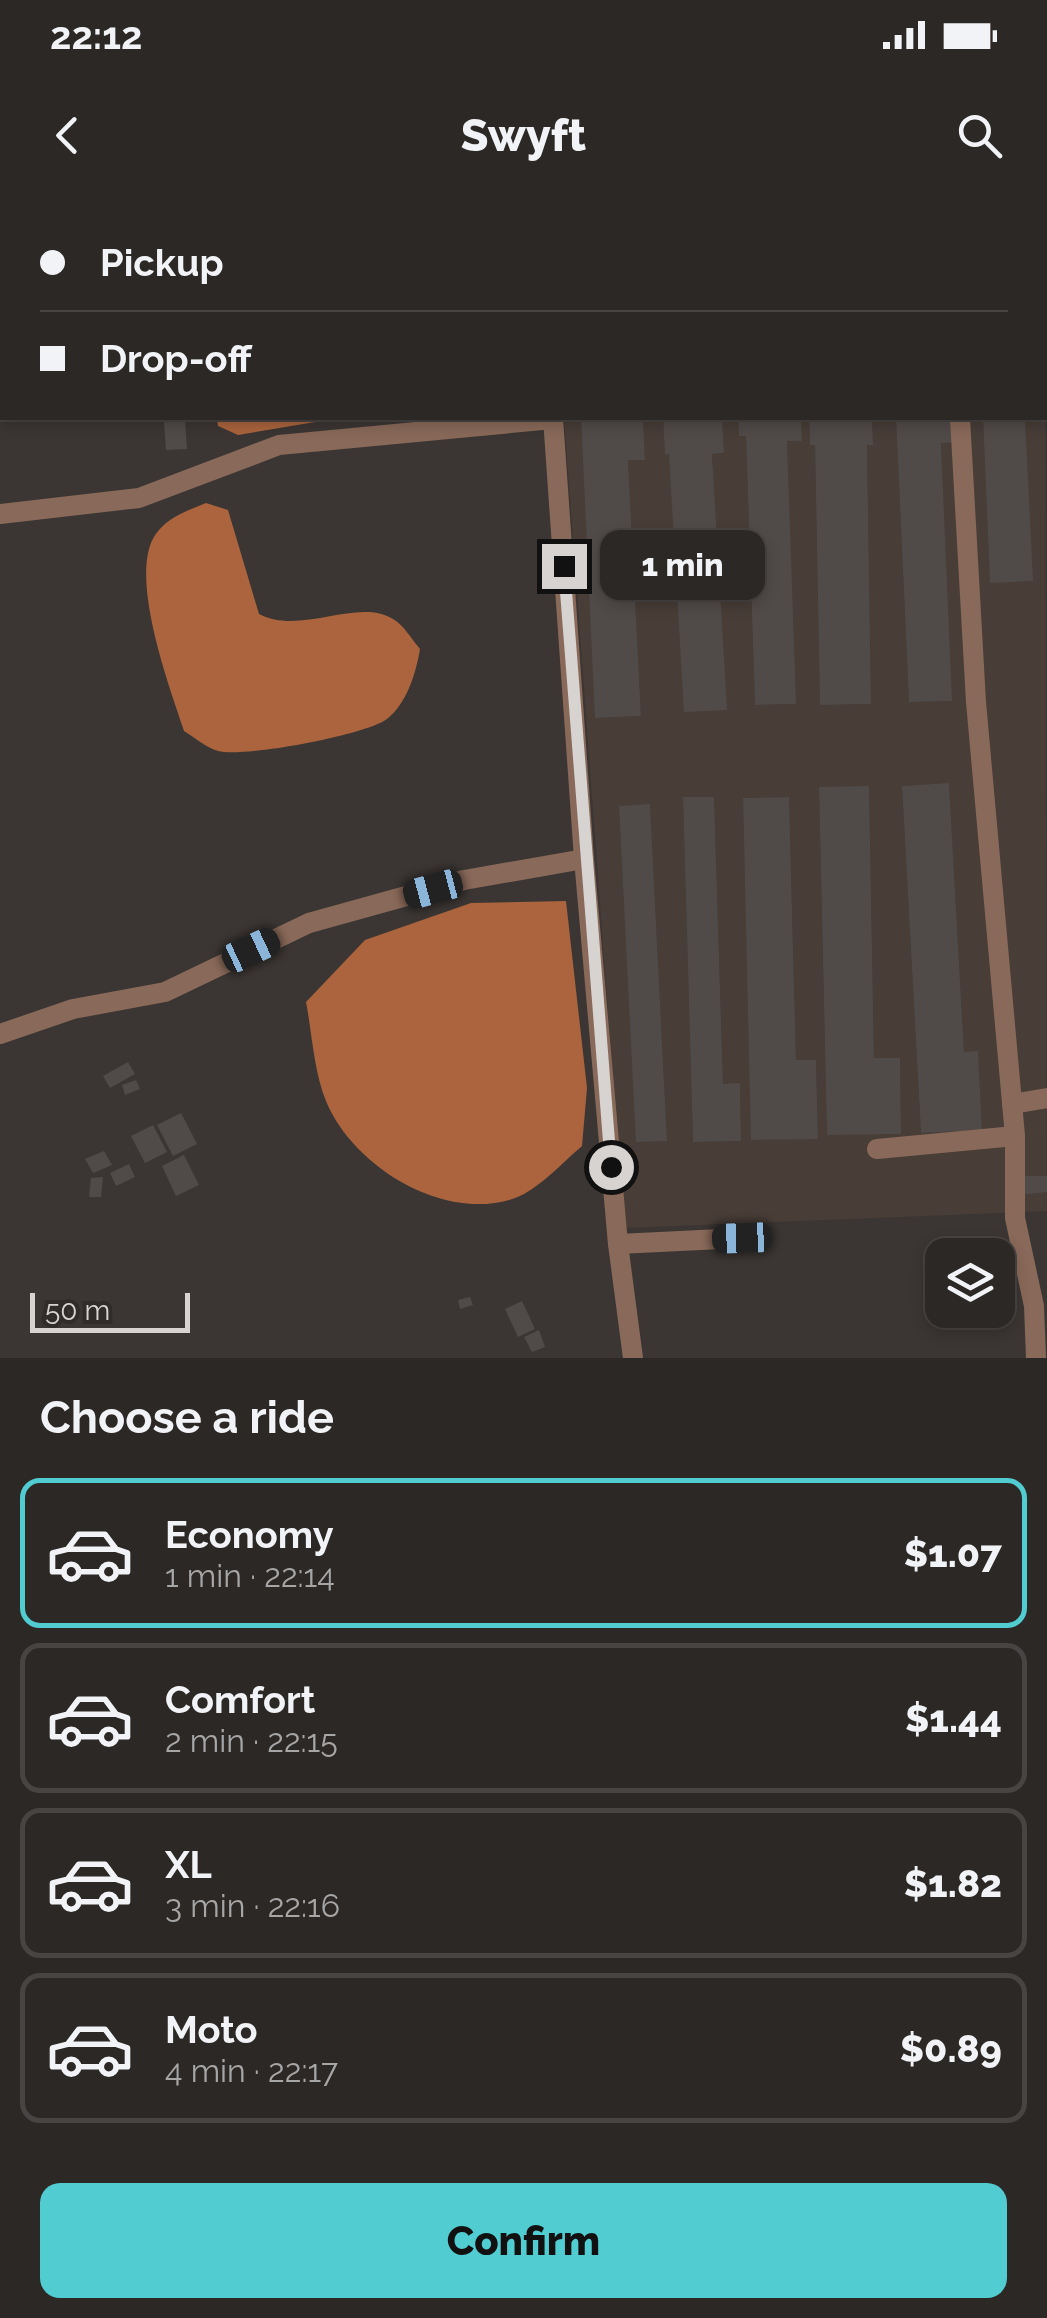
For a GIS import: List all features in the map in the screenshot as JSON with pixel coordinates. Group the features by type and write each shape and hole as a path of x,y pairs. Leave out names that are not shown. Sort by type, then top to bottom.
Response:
{"street":[{"path":"0,514 139,498 279,446 533,420"},
{"path":"553,420 584,859 618,1244 633,1358"},
{"path":"960,420 976,702 1015,1136 1015,1218 1034,1306 1036,1358"},
{"path":"0,1034 73,1009 164,992 309,923 464,880 584,859"},
{"path":"1012,1104 1047,1098"},
{"path":"877,1149 1015,1136"},
{"path":"618,1244 742,1238"}],"shaded area":[{"path":"217,420 327,420 238,435 218,426"},
{"path":"564,420 581,420 596,718 641,716 628,460 645,459 643,420 663,420 665,454 669,454 726,709 712,454 724,453 722,420 738,420 739,436 746,436 755,705 795,704 787,441 802,440 801,420 809,420 810,445 815,445 820,705 871,704 867,445 873,444 872,420 896,420 909,702 951,701 941,443 955,420 983,420 990,582 1032,581 1025,420 1045,420 1047,1211 624,1228","holes":["949,784 964,1052 978,1052 982,1129 921,1133 902,786","869,787 874,1058 900,1059 901,1133 827,1135 819,788","683,797 714,798 723,1084 740,1084 741,1141 693,1142","789,797 796,1060 816,1060 818,1138 752,1140 743,798","650,805 667,1140 637,1142 619,806"]},
{"path":"206,503 228,510 259,614 293,621 379,613 404,629 420,649 405,696 387,719 331,738 252,751 218,751 184,731 153,628 146,571 149,547 159,530 175,517"},
{"path":"566,901 587,1088 582,1146 524,1194 488,1204 460,1203 404,1184 357,1148 326,1101 306,1002 365,940 471,903"}],"building":[{"path":"185,420 187,449 166,450 164,422"},
{"path":"581,420 643,420 645,460 628,460 641,716 595,718"},
{"path":"663,420 722,420 724,453 712,454 727,710 684,712 669,454 665,455"},
{"path":"738,420 801,420 802,441 787,441 796,704 755,705 746,436 739,436"},
{"path":"809,420 872,420 873,445 867,445 871,704 820,705 815,445 810,445"},
{"path":"896,420 956,420 957,442 941,443 952,701 909,702"},
{"path":"983,420 1025,420 1033,581 990,583"},
{"path":"949,783 964,1052 978,1051 982,1130 921,1133 902,786"},
{"path":"869,786 874,1058 900,1058 901,1134 827,1135 819,787"},
{"path":"683,797 714,797 723,1084 740,1083 741,1141 693,1142"},
{"path":"789,797 796,1060 816,1060 818,1139 751,1140 743,798"},
{"path":"650,804 667,1141 636,1142 619,806"},
{"path":"128,1062 135,1074 110,1088 103,1076"},
{"path":"136,1080 140,1089 125,1095 122,1085"},
{"path":"181,1113 197,1144 173,1156 157,1125"},
{"path":"153,1125 167,1152 145,1163 131,1136"},
{"path":"104,1151 112,1165 93,1173 85,1159"},
{"path":"184,1155 199,1185 176,1196 162,1166"},
{"path":"129,1164 135,1177 116,1186 110,1173"},
{"path":"1017,1176 1047,1176 1047,1192 1017,1195"},
{"path":"103,1177 101,1197 89,1197 91,1178"},
{"path":"470,1297 473,1305 460,1309 458,1300"},
{"path":"522,1301 535,1329 518,1337 505,1309"},
{"path":"539,1330 545,1347 532,1352 524,1337"}],"route":[{"path":"564,566 611,1167"}]}
